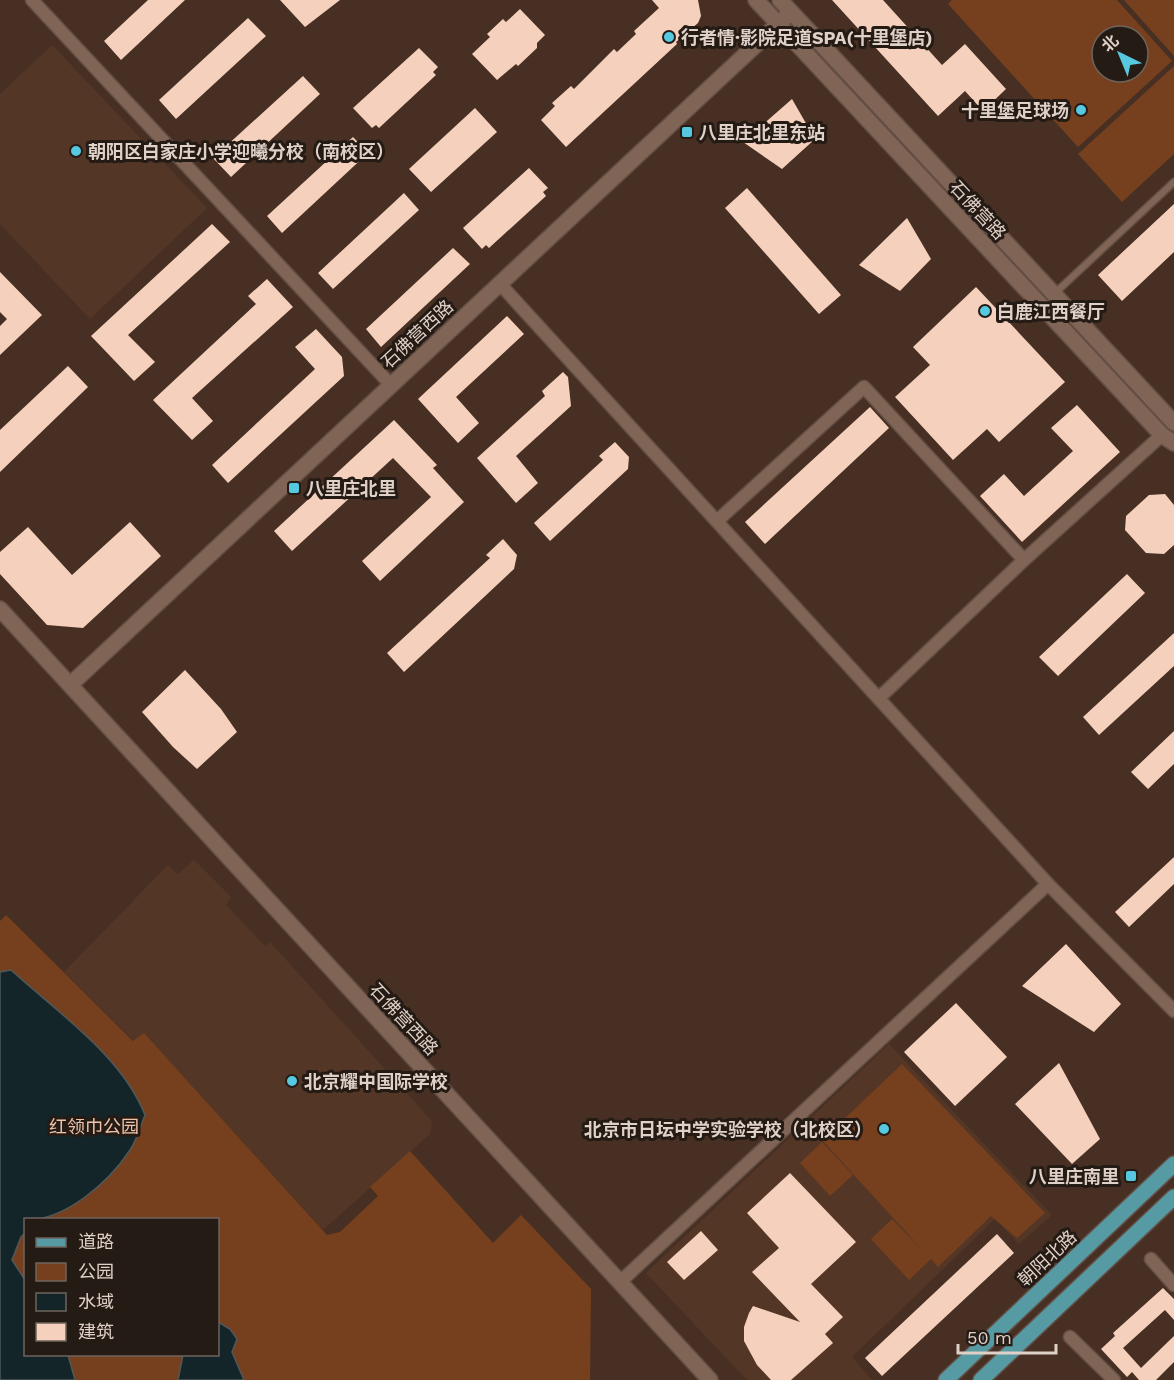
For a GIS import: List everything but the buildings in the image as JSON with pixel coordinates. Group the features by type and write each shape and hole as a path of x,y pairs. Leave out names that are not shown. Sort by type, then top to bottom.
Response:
{"main road":[{"name":"朝阳北路","path":"946,1380 1174,1164"},
{"path":"981,1380 1174,1197"}],"street":[{"path":"32,0 391,385"},
{"name":"石佛营路","path":"756,0 1168,439"},
{"name":"石佛营西路","path":"70,685 778,24 787,4"},
{"name":"石佛营路","path":"787,4 1174,423"},
{"path":"500,284 1048,884 1174,1011"},
{"path":"717,521 864,387 1024,560"},
{"path":"879,698 1024,560 1168,439"},
{"name":"石佛营西路","path":"0,609 710,1380"},
{"path":"620,1282 1048,884"},
{"path":"1151,1259 1174,1285"},
{"path":"1070,1336 1114,1380"}],"lane":[{"path":"1054,294 1174,182"}],"shaded area":[{"name":"朝阳区白家庄小学迎曦分校（南校区）","path":"52,45 207,208 90,319 0,224 0,94"},
{"name":"北京耀中国际学校","path":"194,860 231,897 226,905 265,946 270,942 432,1121 430,1134 323,1230 144,1034 134,1041 64,972 168,865 178,874"},
{"name":"北京市日坛中学实验学校（北校区）","path":"889,1044 1052,1215 1019,1244 995,1219 852,1357 872,1380 747,1380 646,1273"}],"green space":[{"name":"十里堡足球场","path":"952,0 1117,0 1139,24 1090,24 1090,84 1147,84 1078,147 948,4"},
{"path":"1124,0 1174,0 1174,56 1150,29 1150,24 1145,24"},
{"name":"十里堡足球场","path":"1150,37 1172,61 1150,81"},
{"path":"1174,66 1174,154 1122,202 1078,154"},
{"name":"红领巾公园","path":"6,915 133,1041 144,1033 327,1235 340,1232 378,1196 370,1187 410,1151 493,1243 521,1215 591,1289 590,1380 0,1380 0,921"},
{"path":"902,1064 1045,1213 1017,1238 991,1216 938,1267 931,1259 909,1280 871,1239 892,1219 927,1255 822,1140"},
{"path":"822,1142 853,1175 830,1196 800,1163"}],"water":[{"path":"11,970 87,1036 121,1073 145,1115 130,1150 98,1186 85,1197 56,1214 41,1218 24,1218 24,1234 12,1260 24,1278 24,1356 68,1356 75,1380 0,1380 0,972"},
{"path":"219,1323 230,1329 237,1339 232,1352 244,1380 178,1380 183,1356 219,1356"}],"place":[{"name":"行者情·影院足道SPA(十里堡店)","path":"669,37"},
{"name":"十里堡足球场","path":"1081,110"},
{"name":"八里庄北里东站","path":"687,132"},
{"name":"朝阳区白家庄小学迎曦分校（南校区）","path":"76,151"},
{"name":"白鹿江西餐厅","path":"985,311"},
{"name":"八里庄北里","path":"294,488"},
{"name":"北京耀中国际学校","path":"292,1081"},
{"name":"北京市日坛中学实验学校（北校区）","path":"884,1129"},
{"name":"八里庄南里","path":"1131,1176"}]}
